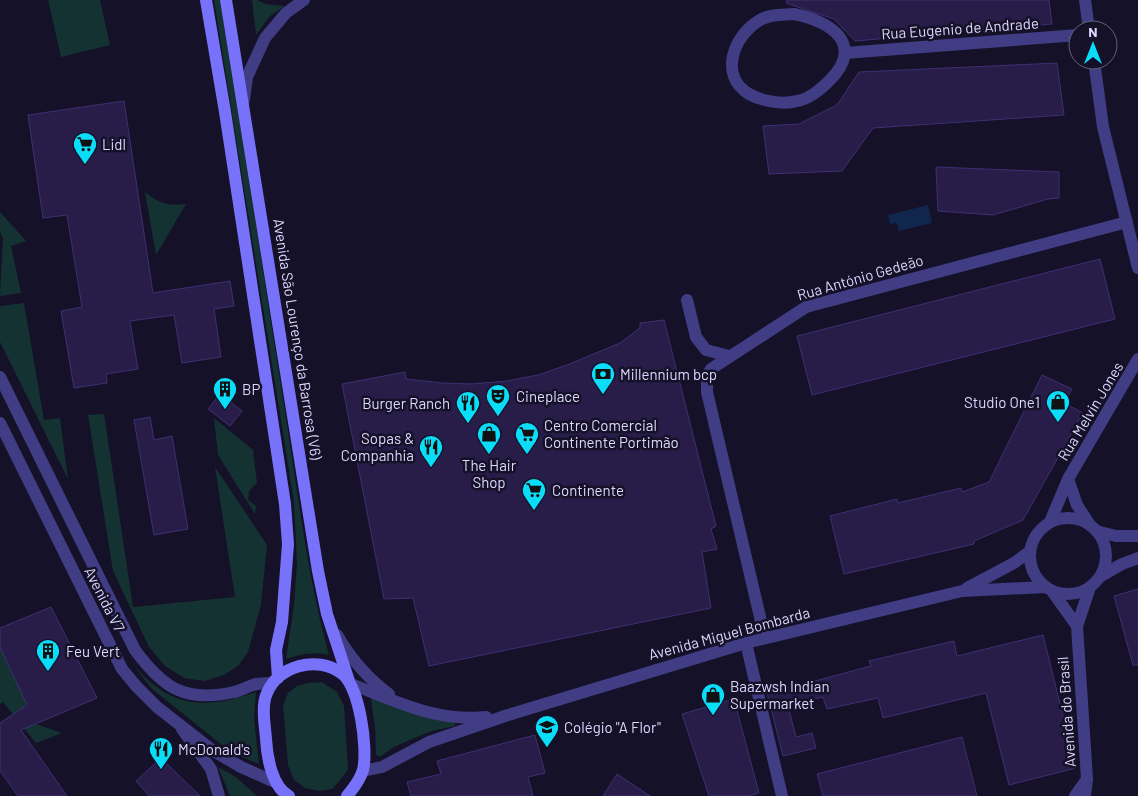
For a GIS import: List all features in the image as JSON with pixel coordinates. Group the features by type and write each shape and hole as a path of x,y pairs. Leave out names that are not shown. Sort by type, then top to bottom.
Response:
{"main road":[{"path":"206,0 285,504 288,544 282,622 276,650 275,680"},
{"name":"Avenida São Lourenço da Barrosa (V6)","path":"226,0 318,571 331,627 361,716 364,755 363,771 352,793"},
{"path":"283,792 266,746 266,695 275,680 301,665 312,664 332,668 342,673 350,683"}],"street":[{"path":"243,108 247,77 264,38 286,13 304,0"},
{"path":"1085,0 1088,20"},
{"path":"794,14 812,18 838,34 843,42 844,53 842,64 834,76 823,87 797,101 765,100 750,95 740,87 733,77 734,49 740,38 748,28 772,16 794,14"},
{"name":"Rua Eugenio de Andrade","path":"844,53 1068,36"},
{"path":"1095,70 1102,127 1138,268"},
{"name":"Rua António Gedeão","path":"765,638 707,392 707,376 711,369 806,307 1127,222"},
{"path":"687,300 696,337 706,350 729,356"},
{"name":"Rua Melvin Jones","path":"1050,522 1068,478 1138,359"},
{"name":"Avenida V7","path":"0,378 135,650 150,671 167,685 188,694 211,696 239,691 275,680"},
{"name":"Avenida V7","path":"0,423 122,669 157,707 212,750 283,792"},
{"name":"Rua Melvin Jones","path":"1068,478 1077,505 1093,528"},
{"path":"1077,626 1048,589 1034,575 1029,560 1029,552 1033,540 1040,529 1057,519 1071,518 1116,536 1138,536"},
{"path":"1093,528 1101,537 1106,552 1106,560 1101,576"},
{"name":"Avenida Miguel Bombarda","path":"962,591 992,576 1029,552"},
{"path":"1048,589 1067,594 1083,591 1101,576 1122,564 1138,558"},
{"name":"Avenida do Brasil","path":"1085,796 1087,779 1077,626 1090,587"},
{"name":"Avenida Miguel Bombarda","path":"508,715 746,642 962,591 1048,589"},
{"path":"331,627 347,653 361,670 376,685 405,706"},
{"path":"746,642 782,796"},
{"path":"350,683 405,706 432,713 466,719 508,715"},
{"path":"363,771 382,767 429,742 508,715"},
{"path":"178,723 211,769 220,796"},
{"path":"1075,796 1087,779"}],"green space":[{"path":"48,0 100,0 110,45 61,57"},
{"path":"214,0 220,0 303,528 314,592 329,655 307,654 286,659 294,605 297,564 294,502"},
{"path":"252,0 265,4 285,6 270,16 256,35"},
{"path":"145,192 164,203 174,205 186,204 156,255"},
{"path":"0,212 26,241 11,246 21,293 0,296 3,239 0,232"},
{"path":"24,303 44,420 60,418 68,479 0,342 0,306"},
{"path":"104,414 133,607 235,597 215,467 267,545 261,605 248,652 238,666 224,675 204,681 184,678 165,666 149,647 113,571 88,415"},
{"path":"214,418 253,450 257,483 249,491 248,500 256,506 255,514 218,455"},
{"path":"0,647 36,724 62,733 36,743 3,702 0,704"},
{"path":"132,663 148,680 166,693 191,702 204,703 230,700 256,692 254,718 259,764 235,754 217,741 151,688"},
{"path":"322,682 337,692 344,706 348,769 332,789 319,791 305,788 294,780 288,765 283,705 288,693 297,686"},
{"path":"373,696 412,713 455,723 455,726 432,731 378,756 376,754 371,699"},
{"path":"218,767 236,777 257,796 230,796"}],"water":[{"path":"928,205 932,223 899,231 897,223 890,224 888,215"}],"building":[{"path":"787,0 1049,0 1052,24 855,41 834,19 786,3"},
{"path":"1057,63 1064,115 873,128 842,171 769,174 763,126 799,124 837,105 859,72"},
{"path":"124,101 153,293 230,281 234,306 214,309 221,357 182,363 174,315 130,321 138,369 106,374 107,383 74,388 61,311 82,307 67,215 43,218 28,115"},
{"path":"936,167 1059,172 1059,198 1048,199 993,215 938,211"},
{"path":"1100,259 1115,319 812,395 797,336"},
{"name":"Centro Comercial Continente Portimão","path":"664,320 716,526 711,529 717,549 702,552 711,608 429,666 413,598 384,599 342,384 405,372 406,379 471,384 507,381 538,375 620,343 640,328 640,323"},
{"path":"1042,375 1072,389 1064,403 1083,413 1023,520 974,541 974,544 844,574 830,516 897,499 898,503 961,488 962,492 989,482"},
{"name":"BP","path":"220,394 242,411 230,426 208,409"},
{"path":"150,417 154,440 172,436 188,529 154,535 134,420"},
{"path":"1138,589 1138,665 1133,665 1114,596"},
{"name":"Feu Vert","path":"51,607 97,698 21,730 67,796 18,796 0,771 0,723 27,705 0,647 0,628"},
{"path":"1043,635 1076,768 1009,785 986,693 883,718 878,698 827,709 823,697 788,706 796,737 812,733 816,748 783,756 767,693 871,666 869,661 954,641 957,656"},
{"path":"734,699 759,793 749,796 709,796 682,714"},
{"path":"535,735 545,773 528,777 533,796 411,796 407,782 441,774 437,761"},
{"path":"962,737 977,796 823,796 817,774"},
{"name":"McDonald's","path":"161,758 200,796 149,796 136,781"},
{"path":"617,774 650,796 603,796"}],"place":[{"name":"Lidl","path":"85,165"},
{"name":"Millennium bcp","path":"603,395"},
{"name":"BP","path":"225,410"},
{"name":"Cineplace","path":"498,417"},
{"name":"Studio One1","path":"1058,423"},
{"name":"Burger Ranch","path":"468,424"},
{"name":"The Hair Shop","path":"489,455"},
{"name":"Centro Comercial Continente Portimão","path":"527,455"},
{"name":"Sopas & Companhia","path":"431,468"},
{"name":"Continente","path":"534,511"},
{"name":"Feu Vert","path":"48,672"},
{"name":"Baazwsh Indian Supermarket","path":"713,716"},
{"name":"Colégio \"A Flor\"","path":"547,748"},
{"name":"McDonald's","path":"161,770"}]}
